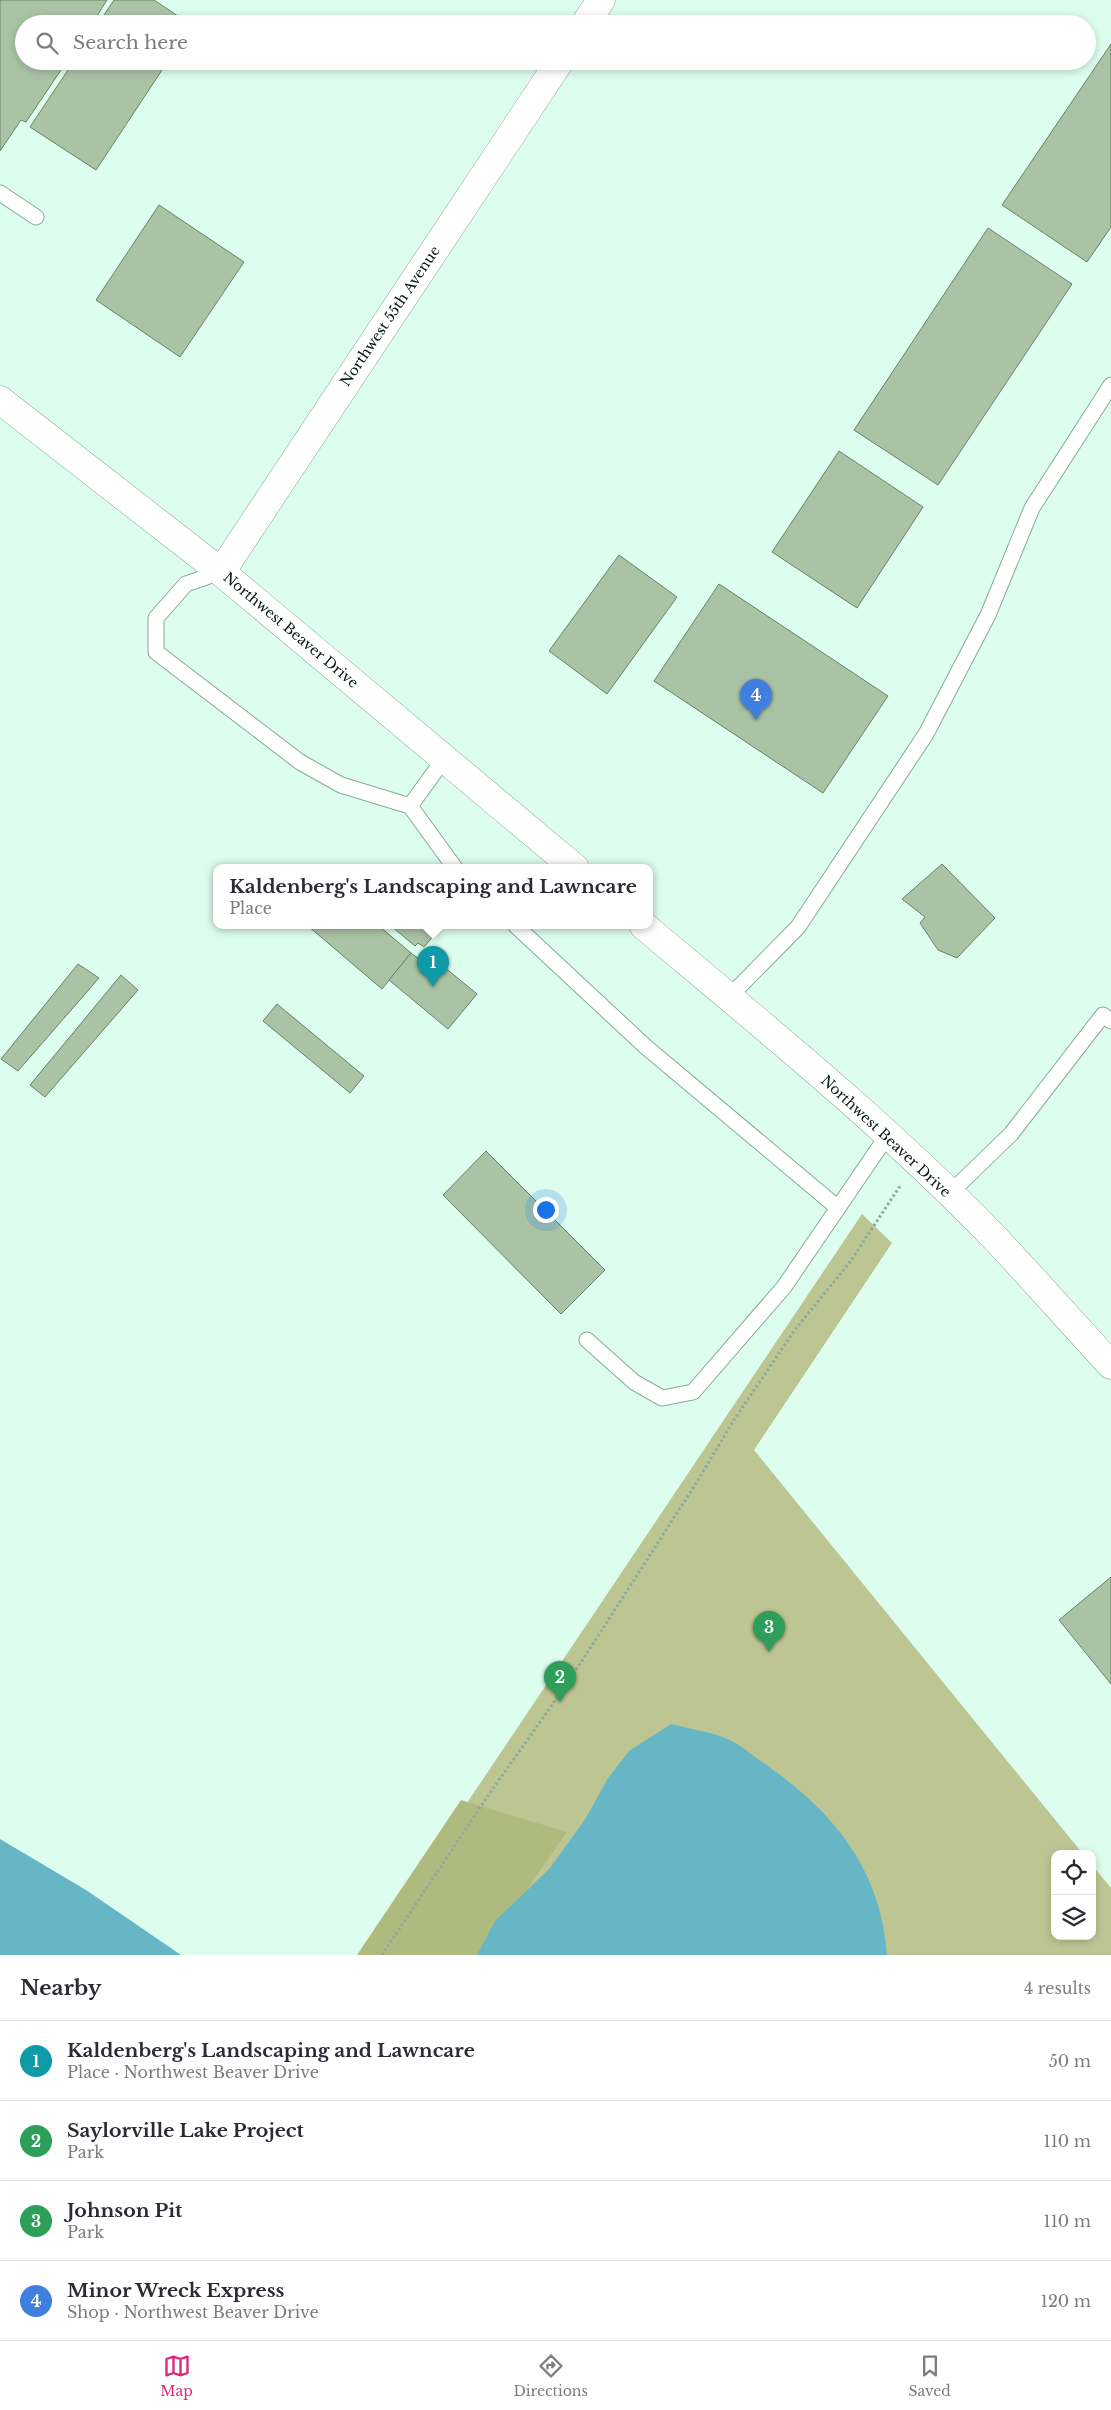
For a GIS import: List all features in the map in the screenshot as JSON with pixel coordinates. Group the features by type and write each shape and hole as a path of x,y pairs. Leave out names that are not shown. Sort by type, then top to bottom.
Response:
{"main road":[{"path":"591,15 601,0"},
{"name":"Northwest 55th Avenue","path":"221,572 554,70"},
{"name":"Northwest Beaver Drive","path":"0,400 221,572 570,864"},
{"name":"Northwest Beaver Drive","path":"648,929 810,1065 917,1163 990,1234 1111,1365"}],"lane":[{"path":"0,194 36,217"},
{"path":"729,997 798,927 926,734 988,615 1032,508 1111,385"},
{"path":"221,572 186,584 156,618 156,652 300,762 341,785 410,806 452,864"},
{"path":"410,806 444,759"},
{"path":"519,929 646,1047 838,1208"},
{"path":"949,1194 1011,1134 1103,1015 1111,1021"},
{"path":"587,1340 634,1382 662,1398 693,1392 784,1287 887,1136"}],"path":[{"path":"382,1955 485,1800 569,1681 740,1412 794,1331 850,1262 883,1210 917,1163"}],"green space":[{"path":"862,1214 892,1243 754,1450 1080,1850 1051,1850 1051,1940 1096,1940 1096,1870 1111,1888 1111,1955 365,1955"},
{"path":"461,1800 567,1832 481,1955 357,1955"}],"water":[{"path":"671,1724 723,1737 734,1742 790,1782 832,1822 864,1869 875,1895 883,1924 887,1955 477,1955 495,1921 550,1868 586,1818 608,1778 629,1751"},
{"path":"0,1839 86,1890 181,1955 0,1955"}],"building":[{"path":"0,0 107,0 98,15 15,15 15,70 61,70 26,122 21,120 0,151"},
{"path":"114,0 154,0 176,15 104,15"},
{"path":"1111,44 1111,227 1087,262 1002,205 1093,70 1096,70 1096,66"},
{"path":"68,70 162,70 96,170 30,127"},
{"path":"159,205 244,262 180,357 96,300"},
{"path":"988,228 1072,284 938,485 854,430"},
{"path":"839,451 923,507 857,608 772,552"},
{"path":"619,555 677,597 607,694 549,651"},
{"path":"719,584 888,696 823,793 654,681"},
{"path":"942,864 995,918 957,958 938,950 920,923 925,917 902,899"},
{"path":"312,929 383,929 411,953 382,989"},
{"path":"395,929 439,929 424,947 418,943 415,946"},
{"path":"426,952 477,994 448,1029 389,980 411,953 419,959"},
{"path":"78,964 99,978 18,1071 1,1059"},
{"path":"121,975 138,990 45,1097 30,1085"},
{"path":"277,1004 364,1076 350,1093 263,1021"},
{"path":"486,1151 605,1270 561,1314 443,1195"},
{"path":"1111,1577 1111,1684 1059,1620"}],"place":[{"name":"Minor Wreck Express","path":"756,720"},
{"name":"Kaldenberg's Landscaping and Lawncare","path":"433,987"},
{"name":"Johnson Pit","path":"769,1652"},
{"name":"Saylorville Lake Project","path":"560,1702"}]}
